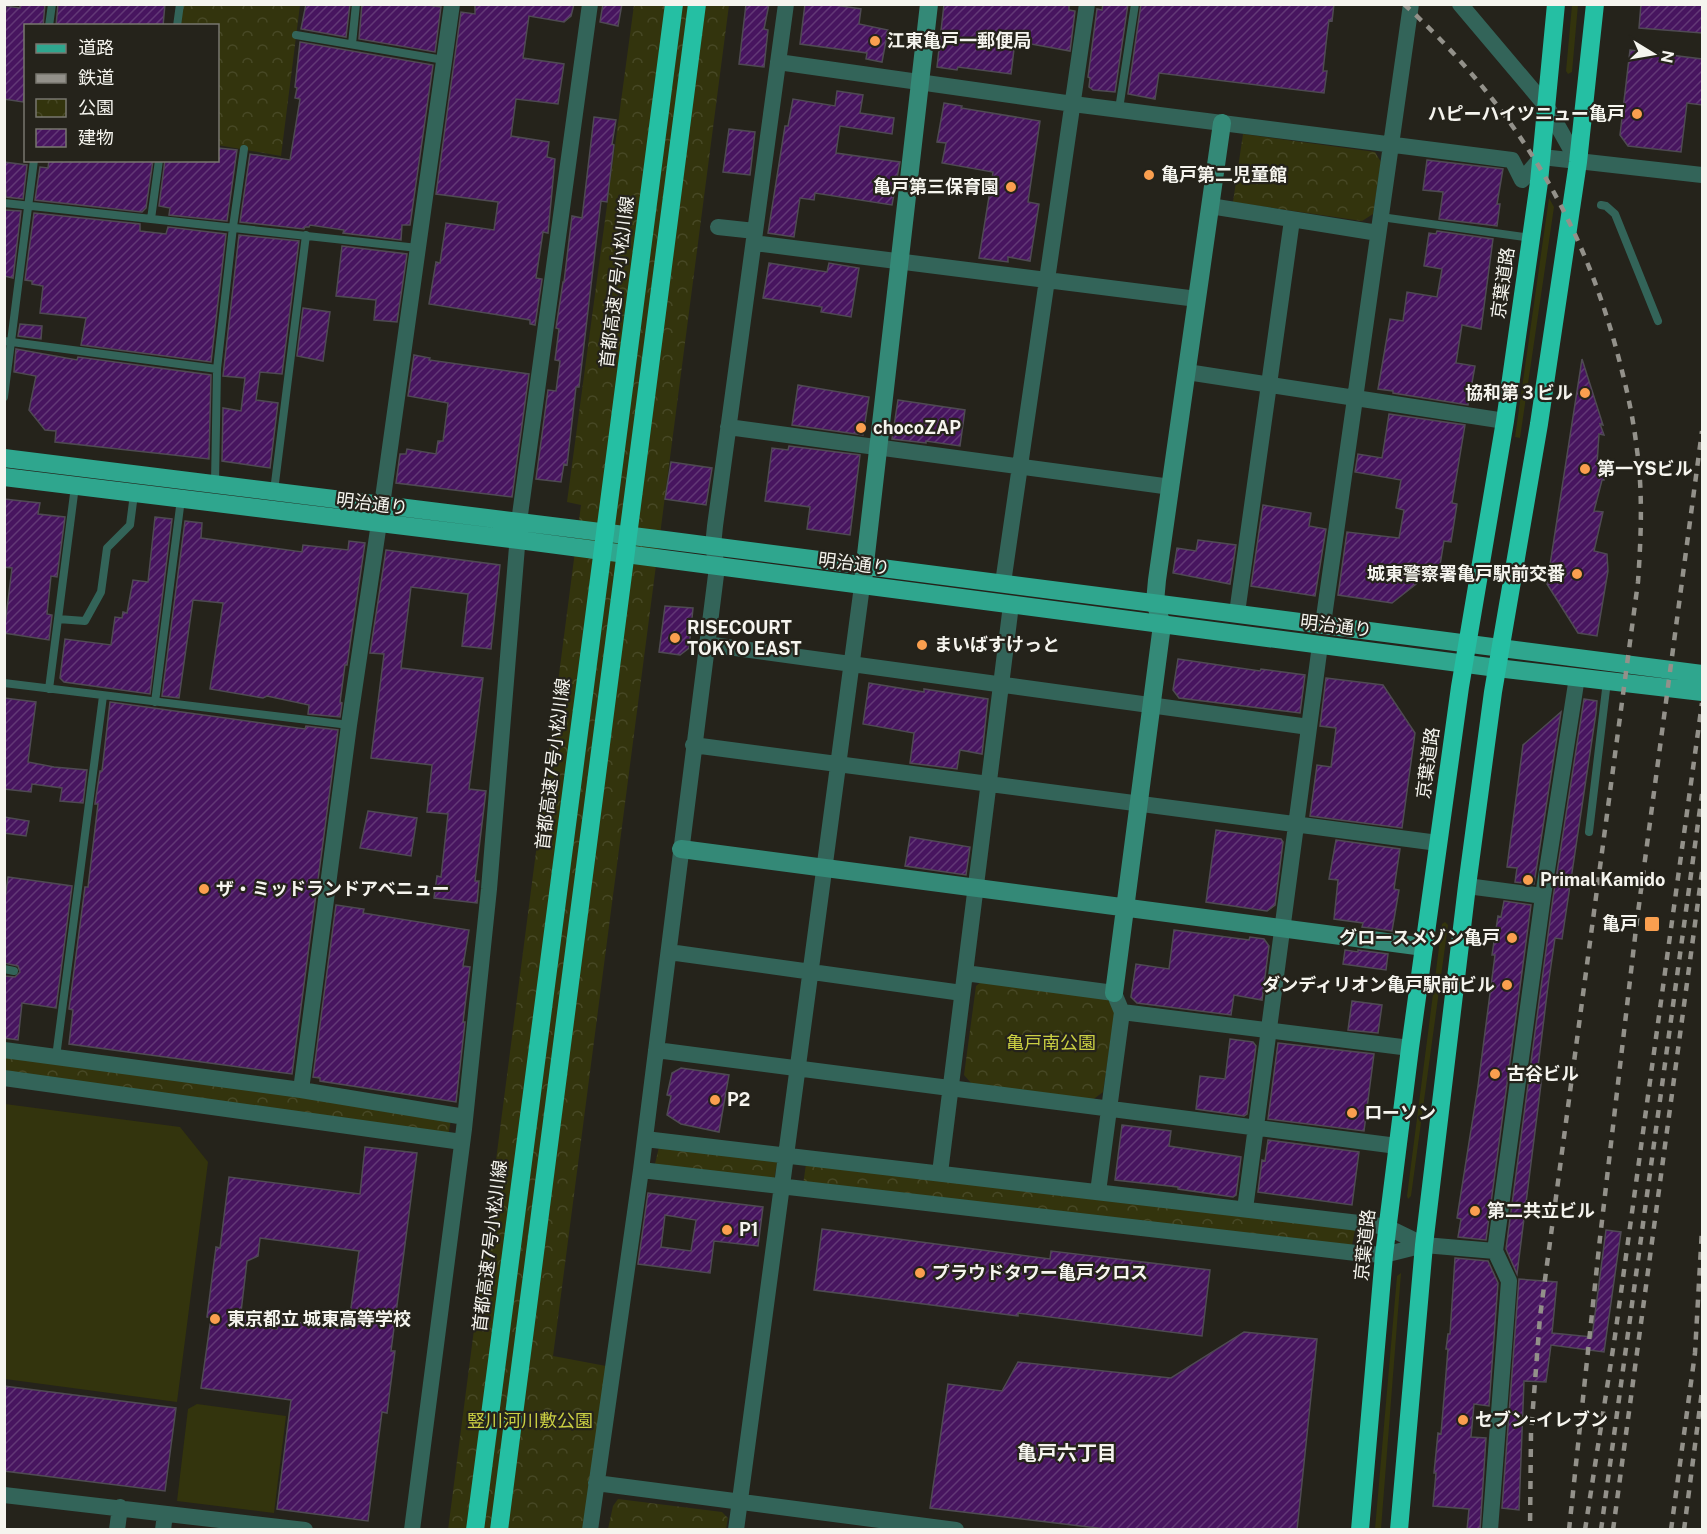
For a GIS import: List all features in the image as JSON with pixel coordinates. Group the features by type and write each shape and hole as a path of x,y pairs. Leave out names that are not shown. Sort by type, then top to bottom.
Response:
{"highway":[{"name":"首都高速7号小松川線","path":"475,1530 675,4"},
{"path":"499,1530 697,4"},
{"name":"京葉道路","path":"1360,1530 1384,1255 1397,1146 1463,664 1505,421 1531,238 1542,157 1556,4"},
{"path":"1399,1530 1424,1245 1467,885 1500,647 1539,424 1578,162 1595,4"}],"main road":[{"name":"明治通り","path":"4,458 382,505 519,531 578,549 1463,664 1702,692"},
{"name":"明治通り","path":"4,477 379,523 519,531 580,529 1702,674"}],"street":[{"path":"382,505 452,4"},
{"path":"412,1530 465,1117 489,889 519,531 590,4"},
{"path":"590,1530 669,952 717,567 713,546 786,4"},
{"path":"736,1530 862,586 929,4"},
{"path":"1004,583 1087,4"},
{"path":"1323,624 1411,4"},
{"path":"1461,4 1547,107 1578,162"},
{"path":"778,62 1073,104 1512,160 1522,180 1542,157 1702,175"},
{"path":"1098,1192 1122,1012 1114,993 1162,625 1155,602 1222,123"},
{"path":"1210,206 1293,219 1379,225"},
{"path":"1237,613 1293,219"},
{"path":"718,227 754,237 899,262 1197,299"},
{"path":"1187,372 1505,421"},
{"path":"729,427 1171,487"},
{"path":"301,1090 349,725 379,523"},
{"path":"940,1173 1011,605"},
{"path":"706,644 1309,727"},
{"path":"1245,1209 1320,645"},
{"path":"1490,1530 1509,1281 1495,1251 1543,896 1577,677"},
{"path":"693,745 1438,843"},
{"path":"681,849 1424,947"},
{"path":"1467,885 1543,896"},
{"path":"669,952 962,993"},
{"path":"965,973 1114,993"},
{"path":"1122,1012 1410,1048"},
{"path":"4,1050 301,1090 465,1117"},
{"path":"656,1050 1397,1146"},
{"path":"4,1078 462,1142"},
{"path":"645,1138 1387,1227 1424,1245"},
{"path":"641,1170 1384,1255 1424,1245 1495,1251"},
{"path":"596,1483 956,1530"},
{"path":"4,1495 120,1507 164,1522 305,1530"},
{"path":"117,1530 120,1507"}],"lane":[{"path":"49,24 52,4"},
{"path":"177,24 180,4"},
{"path":"352,44 356,4"},
{"path":"1119,109 1135,4"},
{"path":"296,35 444,60"},
{"path":"215,483 217,369 244,148"},
{"path":"4,397 8,341 34,162"},
{"path":"151,219 159,162"},
{"path":"4,203 418,248"},
{"path":"1601,205 1606,206 1615,214 1658,321"},
{"path":"1379,225 1531,238"},
{"path":"274,491 306,235"},
{"path":"8,341 217,369"},
{"path":"49,689 75,486"},
{"path":"58,619 85,621 101,592 107,548 130,525 134,494"},
{"path":"155,702 181,499"},
{"path":"1589,832 1608,681"},
{"path":"4,683 349,725"},
{"path":"56,1057 103,696"},
{"path":"4,969 14,971"}],"green space":[{"path":"180,5 300,5 281,156 219,145 219,24 177,24"},
{"name":"竪川河川敷公園","path":"634,5 729,5 553,1356 606,1366 584,1529 448,1530 581,505 567,502"},
{"path":"1572,5 1578,5 1572,72 1568,74 1566,71"},
{"path":"1243,134 1375,152 1381,162 1373,214 1362,221 1233,202"},
{"path":"1549,198 1554,207 1520,438 1515,437"},
{"path":"1445,922 1448,925 1411,1196 1408,1199 1442,924"},
{"name":"亀戸南公園","path":"982,981 1108,999 1115,1010 1103,1092 1091,1101 972,1084 964,1075 976,986"},
{"path":"5,1054 451,1119 448,1137 5,1075"},
{"path":"5,1104 180,1127 208,1162 177,1402 5,1379"},
{"path":"659,1147 777,1162 774,1181 654,1168"},
{"path":"806,1164 1356,1225 1352,1245 803,1185"},
{"path":"1401,1273 1381,1529 1375,1529 1397,1276"},
{"path":"197,1404 286,1416 274,1513 177,1501 188,1409"},
{"path":"618,1499 722,1512 728,1518 726,1529 608,1529 613,1506"}],"building":[{"path":"20,4 45,4 43,24 24,24 23,102 4,99 6,6 20,8"},
{"path":"58,4 165,4 163,24 56,24"},
{"path":"306,4 350,4 346,37 301,29"},
{"path":"362,4 421,4 441,7 435,52 359,39"},
{"path":"475,4 574,4 571,16 564,22 529,16 523,58 564,64 558,104 516,99 511,136 549,142 547,157 555,159 548,233 543,232 536,278 542,279 535,325 530,324 530,320 429,304 436,262 440,263 446,223 494,230 498,202 436,194 461,12 475,14"},
{"path":"603,4 622,4 618,26 600,22"},
{"path":"746,4 769,4 764,29 768,30 764,67 739,64"},
{"path":"805,4 828,4 861,9 859,24 888,30 882,62 866,59 867,53 800,44"},
{"path":"944,4 1069,4 1069,10 1075,11 1070,51 1015,41 1011,74 958,67 957,70 937,67"},
{"path":"1103,4 1128,4 1115,92 1093,90 1089,87 1090,78 1088,77 1097,9 1102,10"},
{"path":"1141,4 1334,4 1327,35 1323,71 1327,71 1324,93 1159,73 1155,99 1128,94"},
{"path":"1641,4 1702,4 1702,33 1639,28"},
{"path":"300,42 433,65 410,225 402,225 401,240 343,233 344,230 310,225 304,229 240,222 250,154 290,160 300,99 295,98 297,88 295,87"},
{"path":"1630,50 1702,59 1702,105 1687,103 1681,152 1628,146 1620,135"},
{"path":"837,91 863,95 860,113 894,118 892,134 840,126 836,153 900,162 892,205 815,193 814,200 800,198 794,237 768,233 785,126 788,126 793,99 835,106"},
{"name":"亀戸第三保育園","path":"944,103 1040,121 1028,202 1039,204 1030,261 1008,257 1008,262 979,258 993,172 942,163 946,143 937,142"},
{"path":"594,117 616,120 607,202 601,201 579,387 576,387 567,465 564,464 561,482 536,479 548,390 556,391 560,361 555,360 559,329 556,328 572,216 582,218"},
{"path":"729,129 755,132 750,175 723,172"},
{"path":"219,148 237,150 227,221 169,215 170,208 159,206 165,162 219,162"},
{"path":"1427,160 1503,169 1497,204 1500,204 1497,226 1439,219 1443,192 1423,190"},
{"path":"4,162 27,165 23,199 6,197"},
{"path":"49,162 153,162 146,208 142,212 35,200 40,167 48,168"},
{"path":"4,210 21,211 13,278 4,276"},
{"path":"34,213 140,224 140,231 166,234 168,227 226,234 211,362 81,345 86,318 40,313 43,286 25,280"},
{"path":"1437,231 1493,239 1481,329 1462,325 1456,363 1475,366 1468,405 1378,389 1390,319 1403,321 1407,292 1437,297 1442,269 1424,266 1429,233 1436,234"},
{"path":"239,235 299,241 282,374 260,372 256,400 278,403 270,468 222,461 223,408 241,411 245,378 223,376"},
{"path":"342,246 407,254 397,322 374,320 376,300 336,296"},
{"path":"769,263 827,272 829,263 859,268 851,317 821,312 822,307 763,298"},
{"path":"303,308 330,312 323,361 297,356"},
{"path":"20,324 42,326 41,339 18,336"},
{"path":"16,349 77,360 78,357 211,375 209,459 55,442 56,431 45,430 29,410 36,376 14,372"},
{"path":"414,355 430,358 429,360 529,374 512,497 396,483 400,454 406,454 407,449 436,454 438,441 443,441 448,403 408,396"},
{"path":"1582,359 1603,425 1600,424 1604,435 1599,434 1597,464 1604,465 1604,480 1602,480 1594,511 1603,512 1594,551 1607,554 1608,571 1597,636 1578,633 1547,584"},
{"path":"798,385 869,397 863,435 792,425"},
{"path":"898,400 965,410 960,446 892,439"},
{"path":"1389,414 1465,425 1452,503 1457,504 1451,542 1444,541 1440,565 1392,603 1338,595 1347,532 1399,538 1404,510 1396,508 1401,480 1355,472 1358,454 1382,458"},
{"path":"789,446 860,455 850,535 807,529 810,507 765,501 772,448 788,450"},
{"path":"671,462 712,468 706,505 665,499"},
{"path":"4,499 40,503 38,514 65,517 57,577 51,576 47,614 52,615 49,640 4,633 12,568 4,567"},
{"path":"1263,505 1311,513 1309,526 1326,529 1315,596 1251,586"},
{"path":"155,517 172,519 150,694 64,682 60,678 65,639 111,645 115,617 122,618 123,612 127,613 133,580 148,582"},
{"path":"185,521 202,523 201,538 302,552 303,545 348,550 349,541 365,543 347,665 345,665 340,717 308,714 309,705 267,696 263,698 210,689 223,603 193,600 179,698 162,696"},
{"path":"1198,540 1236,545 1230,584 1173,573 1177,548 1196,551"},
{"path":"386,550 500,565 491,649 462,646 468,594 411,587 401,668 483,678 469,789 486,791 475,881 479,881 477,903 434,898 437,876 441,877 448,814 427,812 432,765 371,758 384,654 370,653"},
{"name":"RISECOURT TOKYO EAST","path":"665,606 693,608 689,648 680,655 659,652"},
{"path":"1178,659 1305,675 1300,713 1179,698 1173,690"},
{"path":"1326,678 1383,685 1415,733 1402,828 1310,816 1317,765 1331,767 1336,728 1320,726"},
{"path":"869,683 988,699 982,754 960,750 957,769 910,763 914,733 863,724"},
{"path":"4,698 36,702 28,762 87,770 83,803 60,801 62,788 32,784 31,792 4,789"},
{"path":"1584,699 1597,701 1596,713 1562,939 1555,938 1548,986 1538,1067 1543,1068 1517,1274 1506,1249 1553,898"},
{"name":"ザ・ミッドランドアベニュー","path":"110,702 305,729 306,726 338,730 292,1074 69,1044 73,1010 69,1009 85,887 88,887 98,804 95,804 100,771 102,771"},
{"path":"1561,712 1534,884 1515,882 1517,868 1507,867 1523,745"},
{"path":"368,811 417,818 411,856 360,848"},
{"path":"4,817 29,821 26,836 4,833"},
{"path":"1216,830 1281,839 1283,842 1275,905 1267,911 1206,902"},
{"path":"910,837 970,847 966,875 905,866"},
{"path":"1336,840 1400,849 1394,889 1399,890 1392,931 1362,927 1363,923 1334,919 1338,880 1329,879"},
{"path":"8,877 72,886 56,1008 22,1003 18,1040 4,1038 4,976 15,977 20,972 18,966 4,963 4,906"},
{"path":"1504,901 1531,905 1486,1240 1458,1237 1461,1219 1457,1218 1478,1086 1495,955 1492,955 1498,916 1501,917"},
{"path":"336,905 364,909 363,913 469,930 463,966 470,967 456,1102 320,1081 320,1078 313,1077"},
{"path":"1174,930 1249,940 1250,937 1264,939 1269,946 1262,1000 1234,995 1231,1015 1137,1003 1131,997 1136,964 1169,969"},
{"path":"1345,950 1388,954 1386,970 1343,964"},
{"path":"1352,1001 1382,1005 1378,1033 1348,1030"},
{"path":"1230,1039 1253,1042 1256,1046 1247,1114 1244,1116 1196,1109 1200,1076 1225,1079"},
{"path":"1278,1043 1374,1054 1364,1131 1268,1119"},
{"name":"P2","path":"681,1068 729,1075 719,1132 681,1124 667,1115 671,1096 667,1095 672,1073"},
{"path":"1122,1125 1171,1131 1169,1146 1241,1157 1236,1195 1233,1197 1178,1189 1178,1187 1115,1180"},
{"path":"1268,1140 1359,1152 1352,1205 1258,1192 1262,1160 1265,1161"},
{"path":"365,1147 417,1153 391,1351 395,1351 387,1413 382,1412 368,1521 277,1509 291,1400 201,1388 211,1318 207,1317 216,1247 220,1248 229,1177 360,1194","holes":["260,1238 359,1251 348,1329 279,1320 277,1329 249,1325 250,1318 241,1312 247,1261 258,1256"]},
{"name":"P1","path":"648,1193 763,1207 758,1246 714,1241 710,1273 638,1264","holes":["665,1215 696,1220 691,1251 661,1247"]},
{"path":"822,1229 1050,1259 1051,1251 1210,1270 1202,1336 1018,1313 1018,1316 814,1290"},
{"path":"1606,1230 1621,1232 1604,1352 1551,1345 1546,1382 1524,1381 1519,1510 1502,1508 1519,1279 1557,1282 1552,1333 1592,1337"},
{"path":"1455,1258 1488,1261 1498,1283 1489,1406 1474,1404 1471,1437 1486,1438 1480,1530 1467,1530 1469,1509 1433,1506 1436,1473 1434,1473 1438,1433 1441,1434"},
{"path":"1244,1332 1317,1339 1297,1530 1114,1530 930,1508 948,1384 1002,1391 1018,1362 1171,1378"},
{"path":"4,1386 176,1408 165,1491 4,1471"}],"railway":[{"path":"1404,4 1476,79 1535,160 1560,204 1582,249 1616,348 1631,411 1639,466 1641,516 1638,582 1540,1317 1531,1433 1530,1530"},
{"path":"1569,1530 1637,920 1702,431"},
{"path":"1585,1530 1615,1336 1702,703"},
{"path":"1601,1530 1702,794"},
{"path":"1613,1530 1702,872"},
{"path":"1671,1530 1695,1353 1702,1229"},
{"path":"1684,1530 1702,1391"}],"place":[{"name":"江東亀戸一郵便局","path":"875,41"},
{"name":"ハピーハイツニュー亀戸","path":"1637,114"},
{"name":"亀戸第二児童館","path":"1149,175"},
{"name":"亀戸第三保育園","path":"1011,187"},
{"name":"協和第３ビル","path":"1585,393"},
{"name":"chocoZAP","path":"861,428"},
{"name":"第一YSビル","path":"1585,469"},
{"name":"城東警察署亀戸駅前交番","path":"1577,574"},
{"name":"RISECOURT TOKYO EAST","path":"675,638"},
{"name":"まいばすけっと","path":"922,645"},
{"name":"Primal Kamido","path":"1528,880"},
{"name":"ザ・ミッドランドアベニュー","path":"204,889"},
{"name":"亀戸","path":"1652,924"},
{"name":"グロースメゾン亀戸","path":"1512,938"},
{"name":"ダンディリオン亀戸駅前ビル","path":"1507,985"},
{"name":"古谷ビル","path":"1495,1074"},
{"name":"P2","path":"715,1100"},
{"name":"ローソン","path":"1352,1113"},
{"name":"第二共立ビル","path":"1475,1211"},
{"name":"P1","path":"727,1230"},
{"name":"プラウドタワー亀戸クロス","path":"920,1273"},
{"name":"東京都立 城東高等学校","path":"215,1319"},
{"name":"セブン-イレブン","path":"1463,1420"}],"district":[{"name":"亀戸六丁目","path":"1067,1453"}]}
